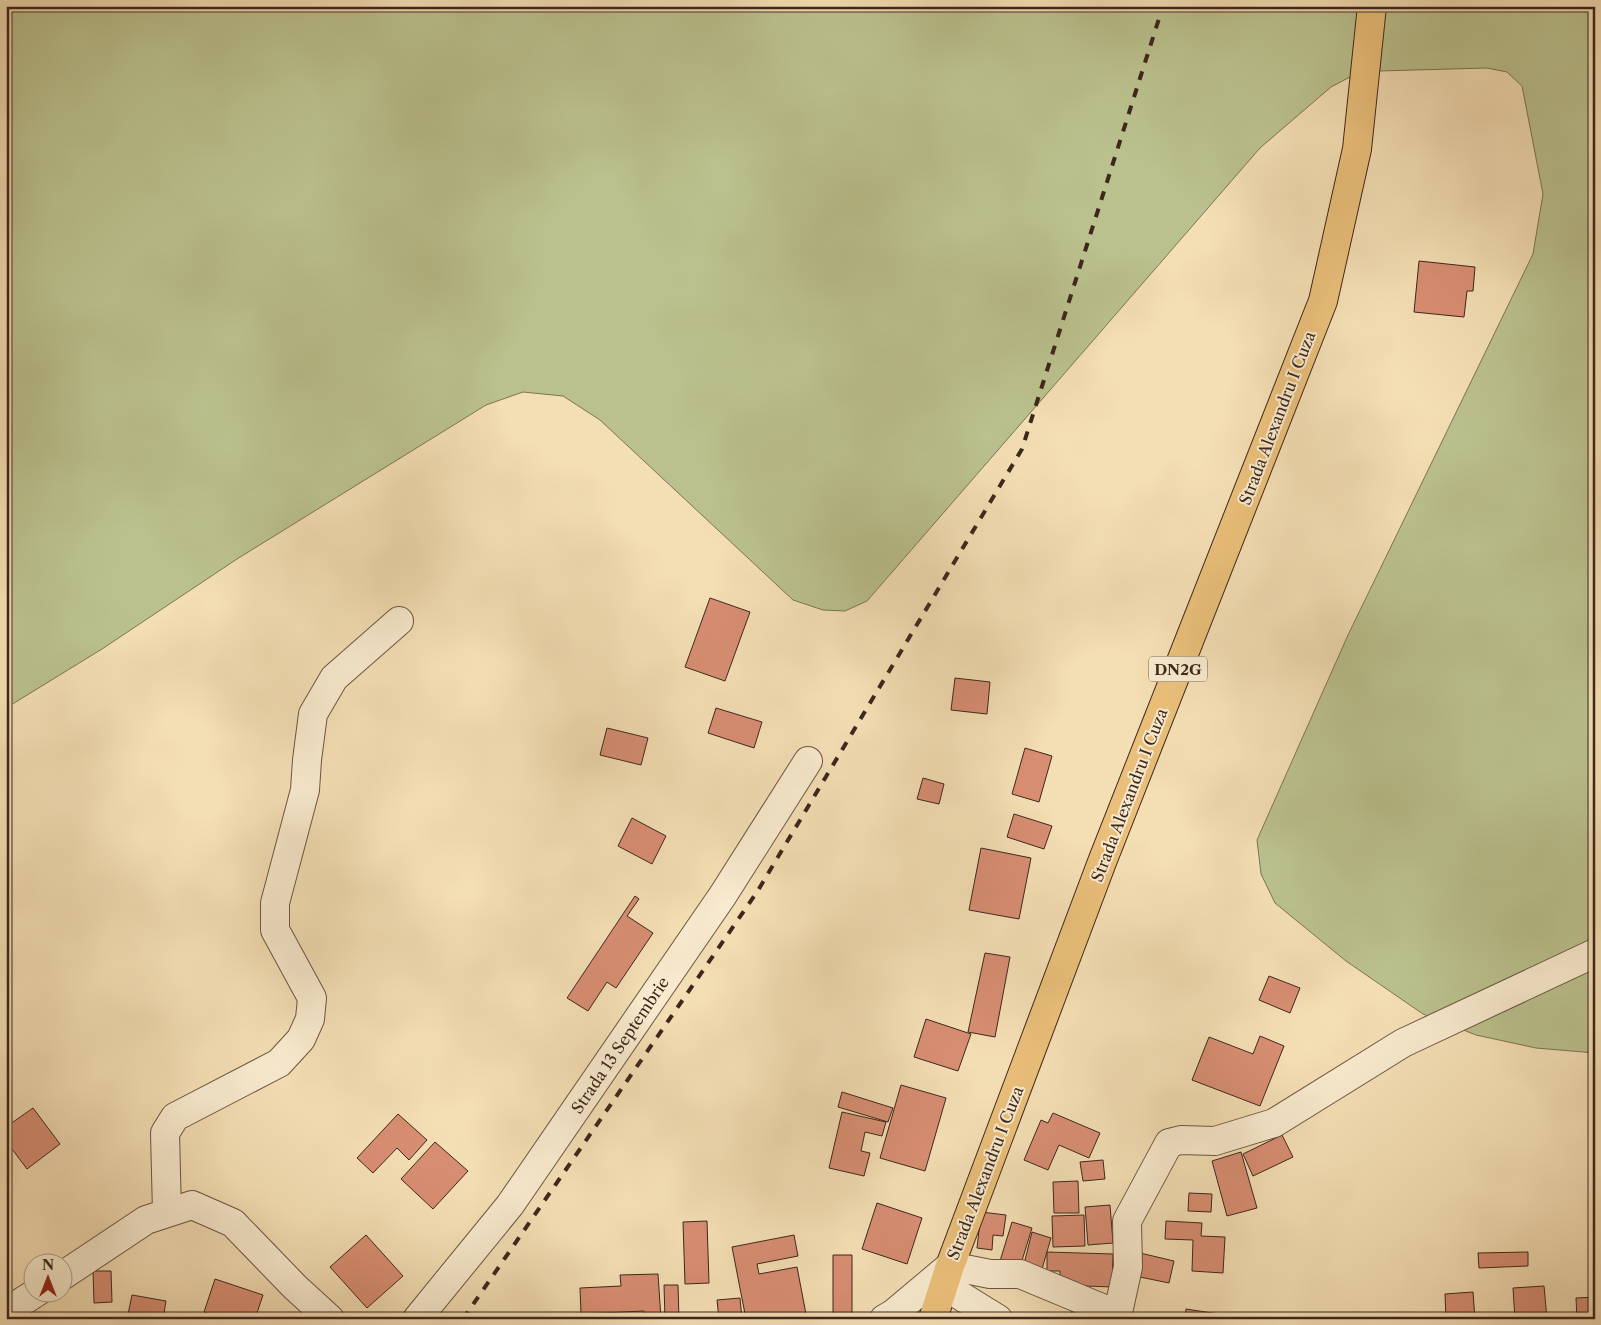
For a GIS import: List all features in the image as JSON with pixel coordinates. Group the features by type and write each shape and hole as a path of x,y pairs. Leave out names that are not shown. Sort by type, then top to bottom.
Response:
{"main road":[{"name":"Strada Alexandru I Cuza","path":"933,1319 946,1276 1102,862 1323,301 1357,149 1372,6"}],"street":[{"path":"167,1213 164,1133 175,1117 278,1063 300,1039 310,1019 312,998 276,930 276,904 305,790 307,760 314,714 334,678 399,621"},
{"name":"Strada 13 Septembrie","path":"417,1319 510,1205 723,895 808,761"},
{"path":"884,1319 946,1276 1020,1274 1109,1311 1119,1308 1128,1267 1127,1220 1169,1144 1181,1140 1215,1141 1274,1123 1404,1043 1595,953"},
{"path":"72,1269 146,1220 192,1205 233,1224 330,1319"},
{"path":"946,1276 998,1319"},
{"path":"6,1312 22,1302"}],"green space":[{"path":"6,6 1595,6 1595,1053 1536,1048 1476,1035 1423,1014 1346,961 1275,903 1261,874 1257,840 1348,635 1533,254 1543,194 1522,86 1507,72 1487,68 1379,71 1348,78 1331,87 1260,148 867,601 845,611 823,610 793,600 600,420 563,396 523,392 486,405 237,559 102,649 6,708"}],"building":[{"path":"1419,261 1475,267 1473,291 1467,291 1464,317 1414,312"},
{"path":"710,598 750,612 725,681 685,667"},
{"path":"955,678 990,682 987,714 951,710"},
{"path":"716,708 762,722 754,748 708,733"},
{"path":"607,728 648,738 641,765 600,755"},
{"path":"1025,748 1052,756 1039,802 1012,794"},
{"path":"923,778 944,784 939,804 917,799"},
{"path":"1014,814 1052,826 1044,849 1007,837"},
{"path":"632,818 666,836 652,864 618,846"},
{"path":"981,848 1031,858 1019,919 969,910"},
{"path":"635,896 639,899 627,916 653,933 616,988 607,982 588,1011 567,998"},
{"path":"985,953 1010,957 995,1037 968,1032"},
{"path":"1269,976 1300,988 1290,1013 1259,1000"},
{"path":"926,1019 971,1034 958,1071 914,1057"},
{"path":"1260,1036 1284,1046 1260,1106 1192,1080 1209,1037 1253,1054"},
{"path":"901,1085 946,1098 925,1171 880,1158"},
{"path":"842,1092 893,1108 888,1122 838,1107"},
{"path":"33,1108 60,1144 27,1169 6,1141 6,1127"},
{"path":"842,1112 886,1122 882,1136 865,1132 861,1151 870,1153 864,1176 829,1168"},
{"path":"1053,1113 1100,1133 1089,1158 1059,1145 1048,1170 1024,1160 1041,1120 1048,1123"},
{"path":"398,1114 427,1140 409,1160 397,1148 373,1173 357,1158"},
{"path":"1282,1135 1293,1157 1253,1176 1243,1154"},
{"path":"435,1142 468,1171 433,1209 401,1179"},
{"path":"1241,1152 1257,1208 1227,1216 1212,1161"},
{"path":"1103,1160 1105,1179 1083,1181 1080,1162"},
{"path":"1078,1181 1079,1213 1054,1213 1053,1182"},
{"path":"1189,1193 1212,1194 1211,1212 1188,1211"},
{"path":"877,1203 922,1218 907,1264 862,1249"},
{"path":"1110,1205 1113,1243 1088,1245 1085,1207"},
{"path":"981,1212 1006,1215 1003,1236 993,1235 992,1250 977,1248"},
{"path":"1084,1215 1085,1246 1053,1247 1052,1216"},
{"path":"707,1221 709,1283 685,1284 683,1222"},
{"path":"1166,1221 1202,1223 1201,1236 1225,1237 1223,1273 1192,1271 1193,1240 1165,1239"},
{"path":"1012,1222 1032,1228 1020,1267 1000,1261"},
{"path":"1032,1232 1051,1238 1042,1269 1024,1264"},
{"path":"366,1235 403,1276 367,1308 330,1267"},
{"path":"794,1235 798,1256 757,1264 759,1274 797,1267 806,1314 783,1319 746,1319 732,1247"},
{"path":"1047,1252 1113,1254 1112,1287 1060,1285 1060,1271 1047,1271"},
{"path":"1528,1252 1528,1266 1479,1268 1478,1253"},
{"path":"1140,1253 1174,1261 1169,1283 1135,1276"},
{"path":"833,1255 852,1255 852,1315 833,1315"},
{"path":"93,1271 111,1271 112,1302 94,1303"},
{"path":"658,1274 661,1319 645,1319 644,1311 581,1314 580,1288 621,1286 620,1275"},
{"path":"215,1279 263,1295 255,1319 224,1319 204,1312"},
{"path":"664,1285 678,1285 679,1319 665,1319"},
{"path":"1544,1286 1547,1319 1515,1319 1513,1288"},
{"path":"1473,1292 1475,1319 1446,1319 1445,1294"},
{"path":"132,1295 166,1301 163,1319 127,1319"},
{"path":"1595,1297 1595,1319 1577,1319 1576,1298"},
{"path":"740,1298 742,1319 719,1319 717,1300"},
{"path":"1076,1300 1091,1306 1086,1319 1069,1319"},
{"path":"1186,1309 1252,1319 1185,1319"},
{"path":"578,1313 579,1319 559,1319 559,1317"}],"railway":[{"path":"463,1319 757,892 1022,449 1163,6"}]}
